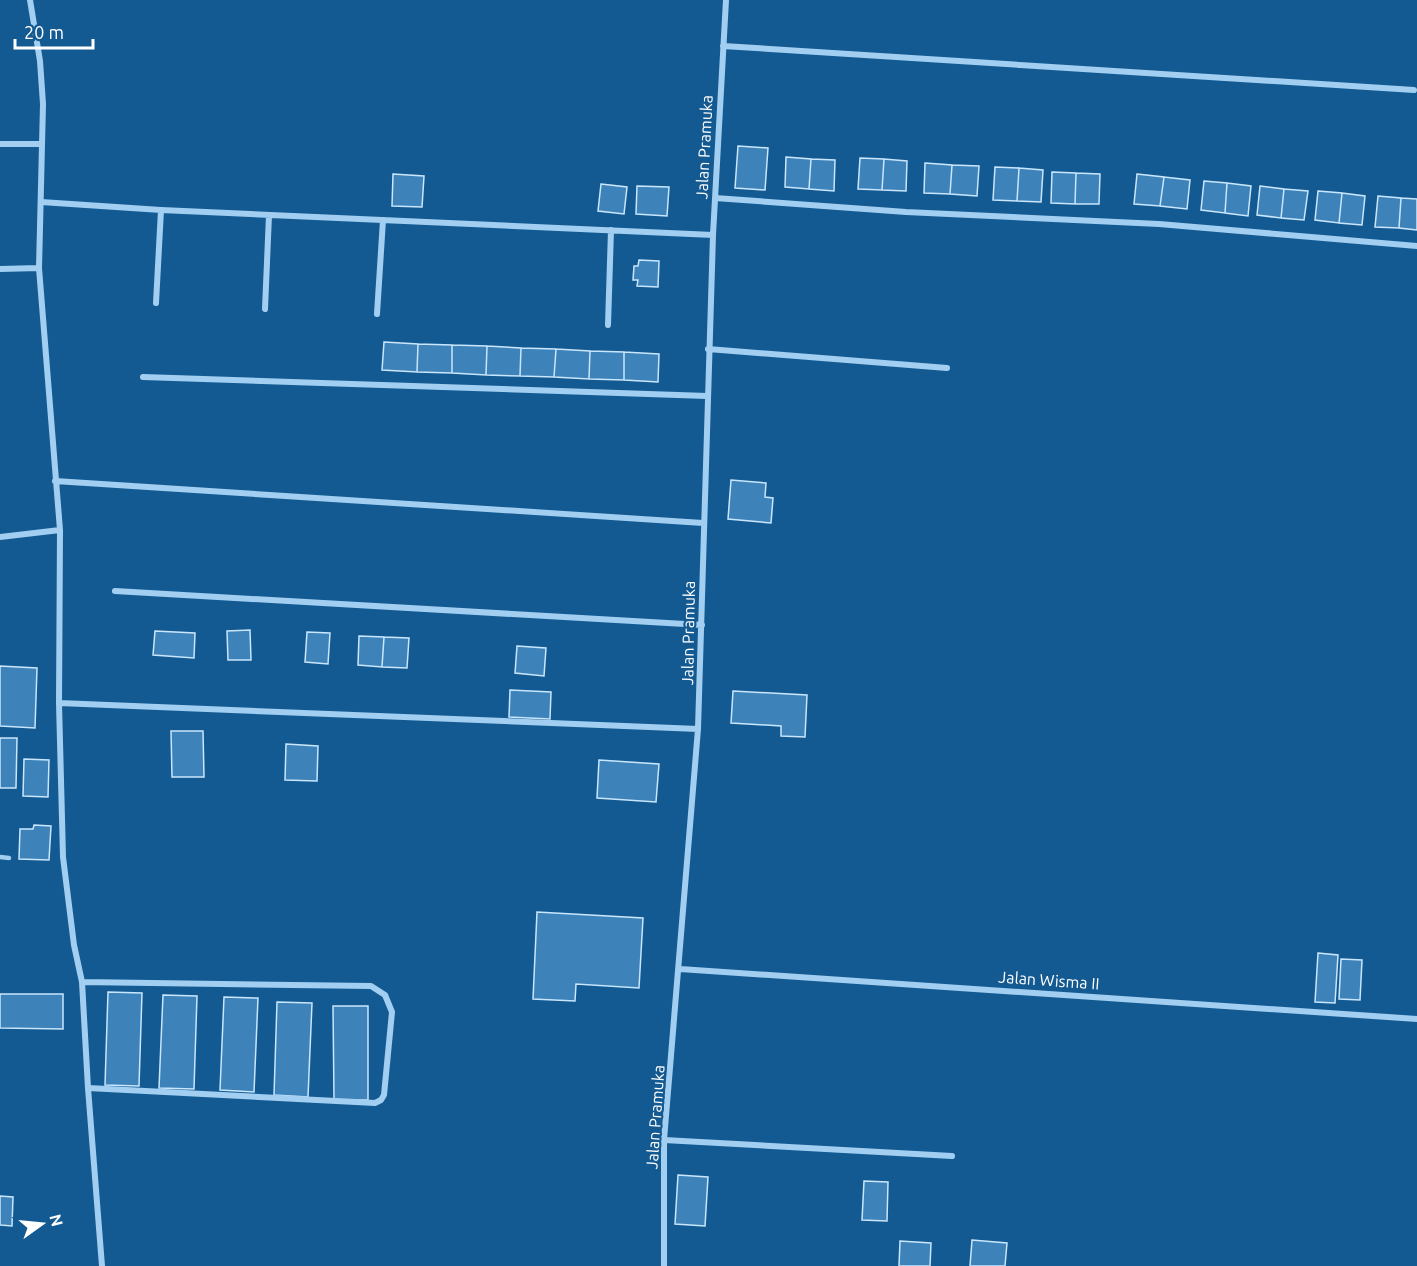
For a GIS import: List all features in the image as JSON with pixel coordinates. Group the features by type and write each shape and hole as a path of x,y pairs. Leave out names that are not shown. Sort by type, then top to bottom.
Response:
{"street":[{"path":"30,0 40,61 42,144 39,268 60,530 59,703 63,857 74,945 82,981 102,1266"},
{"name":"Jalan Pramuka","path":"664,1266 664,1140 680,969 698,729 712,235 726,0"},
{"path":"723,46 1414,90"},
{"path":"0,144 42,144"},
{"path":"714,198 906,212 1159,224 1417,246"},
{"path":"41,202 161,210 712,235"},
{"path":"156,303 161,210"},
{"path":"265,309 269,215"},
{"path":"377,314 384,220"},
{"path":"608,326 610,230"},
{"path":"0,269 39,268"},
{"path":"708,349 947,368"},
{"path":"143,377 707,396"},
{"path":"55,481 703,523"},
{"path":"0,537 60,530"},
{"path":"115,591 702,625"},
{"path":"59,703 698,729"},
{"name":"Jalan Wisma II","path":"680,969 1417,1018"},
{"path":"82,981 371,986 385,995 392,1011 384,1095 375,1103 88,1088"},
{"path":"664,1140 952,1156"}],"lane":[{"path":"0,857 9,858"}],"building":[{"path":"738,146 768,148 765,190 735,188"},
{"path":"786,157 811,159 809,189 785,187"},
{"path":"860,158 884,159 882,190 858,189"},
{"path":"811,159 835,160 834,191 809,189"},
{"path":"884,159 907,161 906,191 882,190"},
{"path":"925,163 952,165 950,194 924,193"},
{"path":"952,165 979,166 977,196 950,194"},
{"path":"995,167 1019,168 1017,201 993,200"},
{"path":"1019,168 1043,170 1041,202 1017,201"},
{"path":"1052,172 1076,173 1075,204 1051,203"},
{"path":"1076,173 1100,174 1099,204 1075,204"},
{"path":"393,174 424,176 422,207 392,206"},
{"path":"1137,174 1164,177 1160,206 1134,204"},
{"path":"1164,177 1190,180 1187,209 1160,206"},
{"path":"1204,181 1227,183 1225,213 1201,210"},
{"path":"1227,183 1251,186 1248,216 1225,213"},
{"path":"601,184 627,187 624,214 598,211"},
{"path":"637,186 669,187 667,216 636,214"},
{"path":"1260,186 1284,189 1281,218 1257,215"},
{"path":"1284,189 1308,191 1304,220 1281,218"},
{"path":"1318,191 1342,193 1339,223 1315,220"},
{"path":"1342,193 1365,196 1362,225 1339,223"},
{"path":"1378,196 1401,198 1399,228 1375,227"},
{"path":"1401,198 1417,199 1417,230 1399,228"},
{"path":"639,260 659,261 658,287 637,286 638,280 633,280 634,266 638,266"},
{"path":"384,342 418,344 417,372 382,370"},
{"path":"418,344 452,345 452,373 417,372"},
{"path":"452,345 487,346 486,375 452,373"},
{"path":"487,346 521,348 520,376 486,375"},
{"path":"521,348 556,349 554,377 520,376"},
{"path":"556,349 590,351 589,379 554,377"},
{"path":"590,351 624,352 624,380 589,379"},
{"path":"624,352 659,354 658,382 624,380"},
{"path":"731,480 766,483 765,497 773,498 771,523 728,519"},
{"path":"250,630 251,660 228,660 227,631"},
{"path":"155,631 195,633 194,658 153,655"},
{"path":"307,632 330,633 328,664 305,662"},
{"path":"359,636 384,637 382,667 358,665"},
{"path":"384,637 409,638 407,668 382,667"},
{"path":"517,646 546,648 544,676 515,673"},
{"path":"0,666 37,668 35,728 0,726"},
{"path":"510,690 551,692 550,719 509,717"},
{"path":"733,691 807,695 805,737 781,736 781,726 731,723"},
{"path":"171,731 203,731 204,777 172,777"},
{"path":"0,738 17,738 16,788 0,788"},
{"path":"286,744 318,746 317,781 285,780"},
{"path":"24,759 49,760 48,797 23,796"},
{"path":"599,760 659,764 656,802 597,798"},
{"path":"34,825 51,826 49,860 19,859 20,829 33,829"},
{"path":"537,912 643,918 639,988 576,984 575,1001 533,999"},
{"path":"1318,953 1338,955 1335,1003 1315,1002"},
{"path":"1341,959 1362,960 1360,1000 1339,999"},
{"path":"108,992 142,993 139,1086 105,1085"},
{"path":"0,994 63,994 63,1029 0,1028"},
{"path":"163,995 197,996 194,1089 159,1088"},
{"path":"224,997 258,998 254,1092 220,1090"},
{"path":"277,1002 312,1003 308,1097 274,1095"},
{"path":"333,1006 368,1006 368,1100 334,1100"},
{"path":"678,1175 708,1177 705,1226 675,1224"},
{"path":"864,1181 888,1182 887,1221 862,1220"},
{"path":"0,1196 13,1197 12,1226 0,1225"},
{"path":"972,1240 1007,1243 1005,1266 970,1266"},
{"path":"900,1241 931,1243 930,1266 899,1266"}]}
